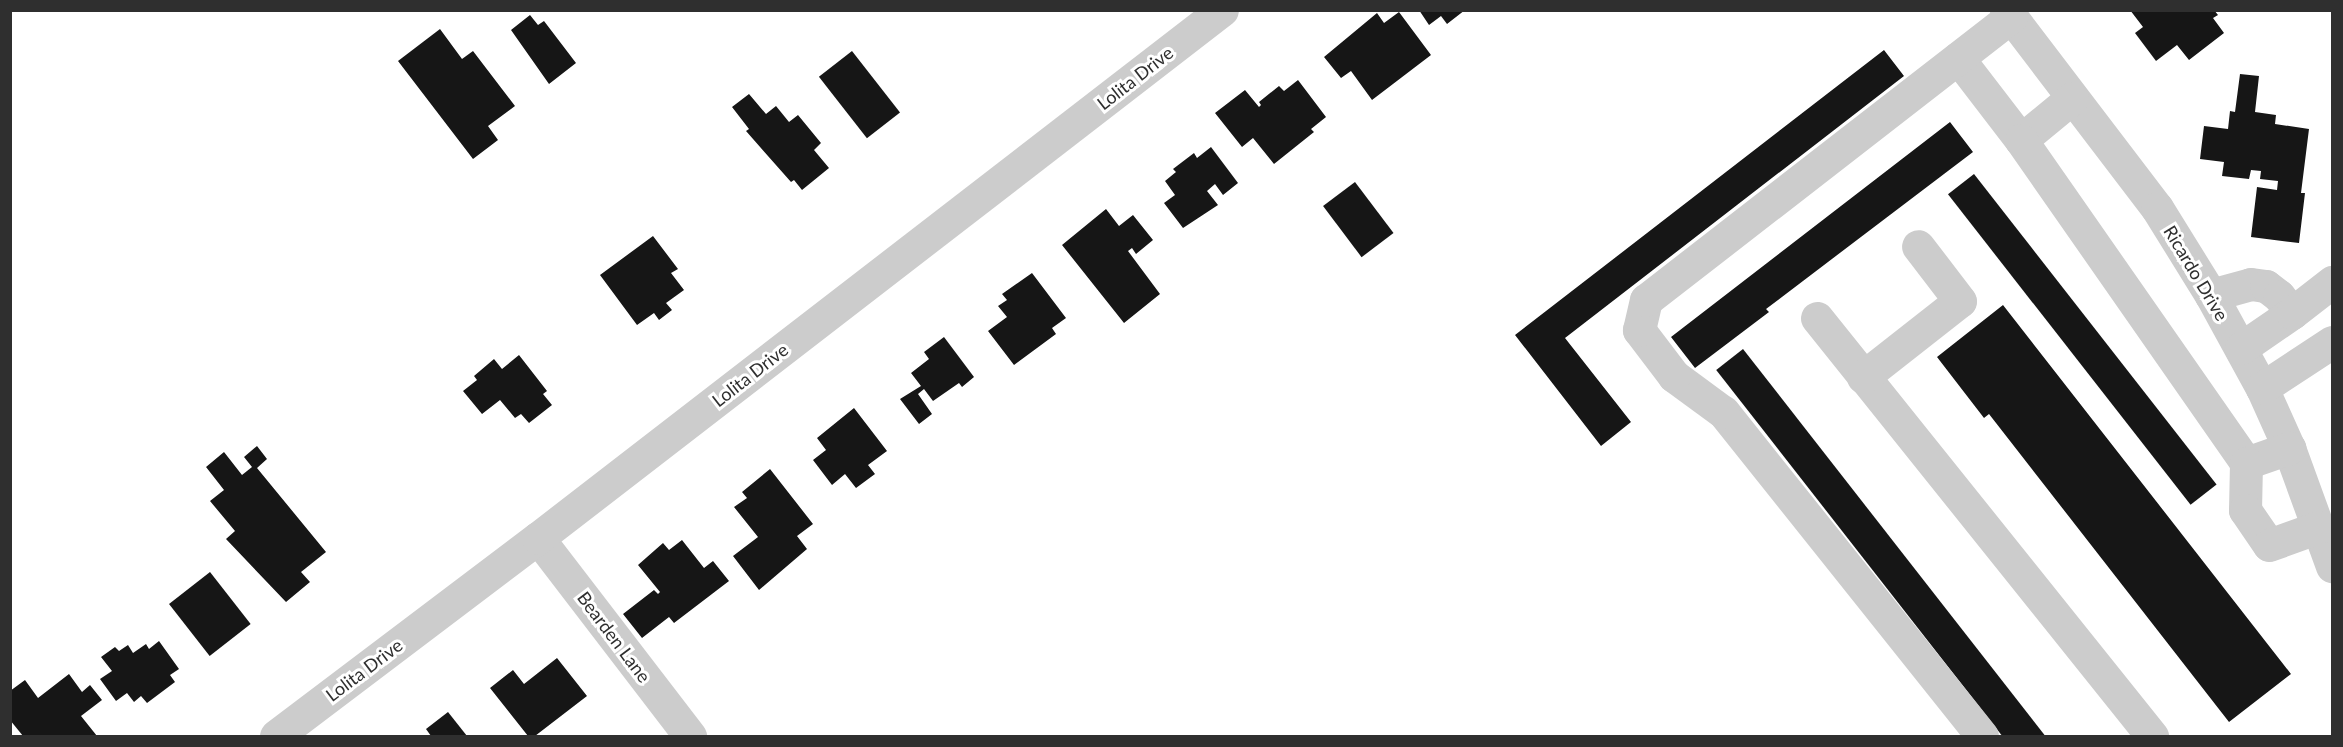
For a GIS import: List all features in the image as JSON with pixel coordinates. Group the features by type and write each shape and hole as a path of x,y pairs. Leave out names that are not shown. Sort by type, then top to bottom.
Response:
{"street":[{"name":"Lolita Drive","path":"276,736 538,538 1222,10"},
{"path":"1982,736 1723,412 1674,376 1639,330 1646,300 1958,58 2008,14"},
{"name":"Ricardo Drive","path":"2008,14 2157,208 2211,295 2262,388 2289,448 2332,566"},
{"path":"1958,58 2021,140 2246,463 2244,510 2268,545 2319,527"},
{"path":"2021,140 2072,98"},
{"path":"1863,377 1960,301 1918,246"},
{"path":"2241,348 2332,282"},
{"path":"2211,295 2251,285 2266,286 2279,296 2292,313"},
{"path":"1817,318 2152,736"},
{"path":"2262,388 2332,342"},
{"path":"2246,463 2289,448"},
{"name":"Bearden Lane","path":"538,538 690,736"}],"building":[{"path":"1419,10 1465,10 1447,24 1441,16 1429,25"},
{"path":"2130,10 2214,10 2218,15 2213,18 2224,33 2189,60 2177,45 2156,61 2135,33 2143,27"},
{"path":"1399,12 1431,55 1372,100 1351,71 1341,78 1324,57 1377,13 1384,23"},
{"path":"530,15 538,25 544,21 576,63 549,84 511,30"},
{"path":"440,29 462,59 473,51 515,106 488,126 498,140 473,159 398,61"},
{"path":"1884,50 1904,76 1565,338 1631,422 1601,446 1515,335"},
{"path":"852,51 900,112 867,138 819,77"},
{"path":"2240,74 2259,76 2255,112 2276,115 2275,124 2309,129 2301,193 2305,193 2299,243 2251,237 2257,187 2277,190 2278,181 2260,179 2261,171 2251,170 2249,179 2222,176 2224,162 2200,159 2204,126 2228,129 2230,111 2235,112"},
{"path":"1298,80 1326,117 1311,129 1314,132 1274,164 1253,138 1242,147 1215,113 1245,90 1259,107 1261,105 1259,102 1279,86 1284,91"},
{"path":"749,94 766,114 776,106 789,122 798,115 821,143 814,150 829,168 802,190 794,180 791,182 746,131 749,129 732,107"},
{"path":"1950,122 1973,152 1766,309 1769,312 1695,368 1671,337"},
{"path":"1211,147 1238,183 1223,195 1215,184 1207,191 1218,205 1183,228 1164,203 1175,195 1165,181 1176,172 1173,169 1194,153 1197,158"},
{"path":"1974,174 2217,484 2191,505 1948,194"},
{"path":"1355,182 1394,233 1362,257 1323,206"},
{"path":"1106,209 1119,226 1133,215 1153,240 1136,254 1132,248 1128,251 1160,294 1124,323 1062,245"},
{"path":"653,236 678,269 671,273 684,290 666,303 672,310 659,320 654,313 637,325 600,275"},
{"path":"1032,273 1066,318 1052,328 1056,334 1014,365 988,331 1007,317 998,306 1007,300 1002,294"},
{"path":"2003,305 2291,674 2229,722 1989,414 1984,418 1937,357"},
{"path":"944,337 974,377 962,387 959,383 933,401 924,389 918,394 932,414 919,424 900,399 921,386 911,373 929,359 924,352"},
{"path":"1743,349 2045,736 2002,736 1716,370"},
{"path":"519,355 547,391 543,394 552,405 529,423 521,414 515,418 500,400 482,414 463,391 477,380 474,376 494,359 502,369"},
{"path":"854,408 887,451 868,465 875,474 856,488 845,474 832,485 813,460 826,450 817,438"},
{"path":"257,446 267,459 257,468 326,552 301,572 310,582 286,602 226,539 235,531 210,501 224,490 206,467 224,452 242,475 252,467 244,457"},
{"path":"770,469 813,524 797,536 807,549 759,590 733,556 758,537 734,507 747,498 742,492"},
{"path":"682,540 704,568 713,561 729,581 674,623 669,617 642,638 623,614 654,590 658,594 660,592 638,565 663,543 669,550"},
{"path":"210,572 251,624 210,656 169,604"},
{"path":"159,641 179,669 170,675 175,682 147,703 141,696 134,702 127,693 116,701 100,679 112,671 101,657 115,647 119,651 128,645 133,653 146,644 149,649"},
{"path":"557,658 587,696 535,736 528,736 490,688 513,670 524,684"},
{"path":"69,674 82,692 90,685 102,700 81,716 97,736 23,736 10,720 10,691 25,680 38,698"},
{"path":"448,712 467,736 431,736 426,729"}]}
